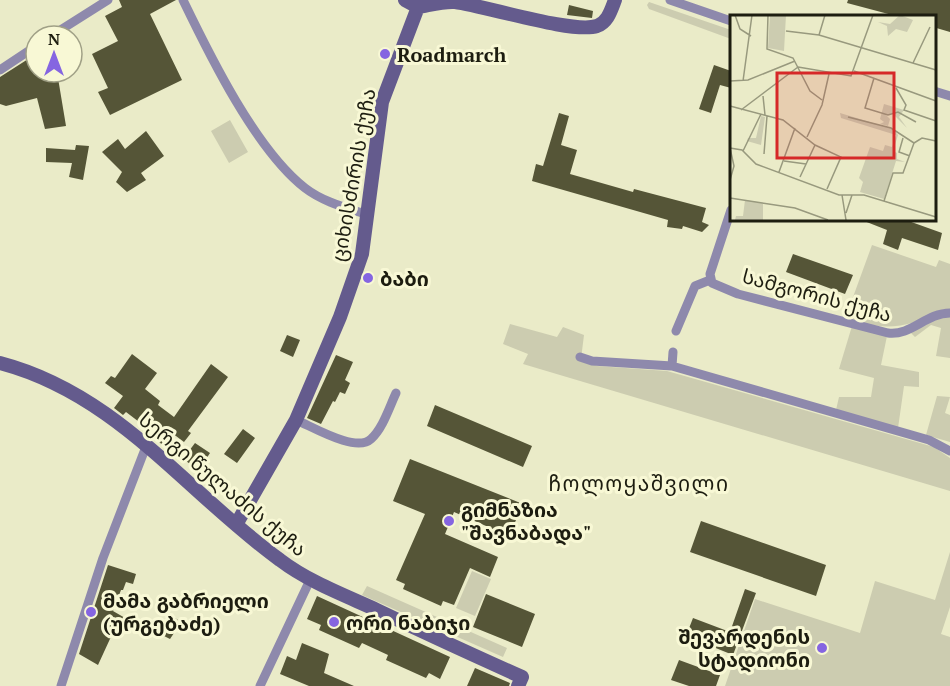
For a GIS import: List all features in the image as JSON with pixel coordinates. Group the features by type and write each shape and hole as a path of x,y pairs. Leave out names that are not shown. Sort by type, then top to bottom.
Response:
{"street":[{"path":"70,24 108,0"},
{"path":"183,0 216,67 265,143 287,170 306,188 331,202 368,214"},
{"path":"405,0 418,7 453,2 564,25 591,27 607,18 615,0"},
{"path":"670,0 730,21"},
{"name":"ციხისძირის ქუჩა","path":"237,523 296,420 340,317 362,254 382,102 418,7"},
{"path":"0,70 24,54"},
{"path":"935,92 950,96"},
{"path":"676,331 695,286 710,280 730,213"},
{"name":"სამგორის ქუჩა","path":"710,280 738,294 899,335 929,317 950,313"},
{"path":"672,366 673,351"},
{"path":"580,357 602,362 672,366 929,440 950,452"},
{"name":"სერგი წულაძის ქუჩა","path":"0,363 46,378 78,396 147,444 281,561 310,580 520,681"},
{"path":"296,420 340,440 359,445 369,442 376,433 396,393"},
{"path":"61,686 103,558 147,444"},
{"path":"260,686 310,580"}],"green space":[{"path":"649,2 730,30 730,39 649,9 647,5"},
{"path":"230,120 248,152 229,163 211,131"},
{"path":"872,245 936,267 939,260 950,264 950,309 897,326 871,325 845,319"},
{"path":"950,314 950,358 936,356 941,328 931,325 915,337 910,332 930,319"},
{"path":"510,324 557,337 563,327 584,335 581,359 597,366 667,371 934,447 950,458 950,491 523,364 528,354 503,344"},
{"path":"852,326 887,336 881,365 919,372 919,387 904,386 898,428 836,410 839,397 871,397 874,378 839,369"},
{"path":"937,396 950,397 945,413 950,415 950,442 926,435"},
{"name":"შევარდენის სტადიონი","path":"950,552 950,607 941,634 950,637 950,686 725,686 755,599 860,633 875,581 935,600"},
{"path":"472,571 491,579 475,616 456,608"},
{"path":"367,586 507,648 503,657 362,595"}],"building":[{"path":"119,0 176,0 150,14 182,80 110,115 98,92 108,88 92,54 118,41 105,16 122,7"},
{"path":"848,0 950,0 950,32 935,28 935,15 892,15 847,3"},
{"path":"569,5 593,11 592,18 567,15"},
{"path":"24,62 24,84 59,84 66,126 45,129 37,98 6,106 0,104 0,77"},
{"path":"714,65 730,71 730,88 720,85 711,113 699,109"},
{"path":"559,113 569,116 561,145 577,150 570,174 633,192 634,189 706,208 702,222 709,225 702,232 683,226 682,229 667,227 668,220 532,181 536,164 543,166"},
{"path":"146,131 164,156 141,173 146,180 127,192 116,182 122,172 102,152 118,139 125,149"},
{"path":"76,145 89,146 83,180 69,177 72,163 46,162 46,148 75,150"},
{"path":"862,220 906,220 942,233 938,250 902,238 898,250 883,244 887,230"},
{"path":"793,254 853,275 845,294 786,272"},
{"path":"287,335 300,340 293,357 280,351"},
{"path":"132,354 157,373 145,389 160,401 158,405 174,417 211,364 228,377 188,431 191,433 184,442 172,433 163,445 149,435 151,431 126,412 123,415 114,408 123,396 105,383 111,376 115,378"},
{"path":"336,355 353,362 345,380 350,383 345,394 340,392 335,402 333,401 321,424 307,418"},
{"path":"435,405 532,446 523,467 427,426"},
{"path":"243,429 255,438 237,463 224,454"},
{"path":"195,443 210,453 199,470 183,459"},
{"path":"410,459 523,504 509,536 454,512 445,534 498,557 490,577 470,568 454,605 443,601 441,606 403,589 405,584 396,580 425,514 393,501"},
{"path":"701,521 826,565 816,596 690,552"},
{"path":"108,565 136,574 133,584 126,582 121,590 113,611 132,622 126,633 115,628 98,665 79,654"},
{"path":"745,589 756,593 733,655 686,636 693,618 730,632"},
{"path":"486,594 535,614 522,647 473,627"},
{"path":"317,596 450,657 440,679 429,673 426,678 386,660 388,655 362,643 359,648 319,630 321,625 307,619"},
{"path":"169,614 178,620 176,623 180,624 170,639 158,633"},
{"path":"302,643 329,654 324,673 354,686 309,686 280,674 287,656 296,660"},
{"path":"679,660 720,675 716,686 689,686 671,680"},
{"path":"475,668 510,683 509,686 467,686"}],"place":[{"name":"Roadmarch","path":"385,54"},
{"name":"ბაბი","path":"368,278"},
{"name":"გიმნაზია \"შავნაბადა\"","path":"449,521"},
{"name":"მამა გაბრიელი (ურგებაძე)","path":"91,612"},
{"name":"ორი ნაბიჯი","path":"334,622"},
{"name":"შევარდენის სტადიონი","path":"822,648"}],"district":[{"name":"ჩოლოყაშვილი","path":"639,483"}]}
